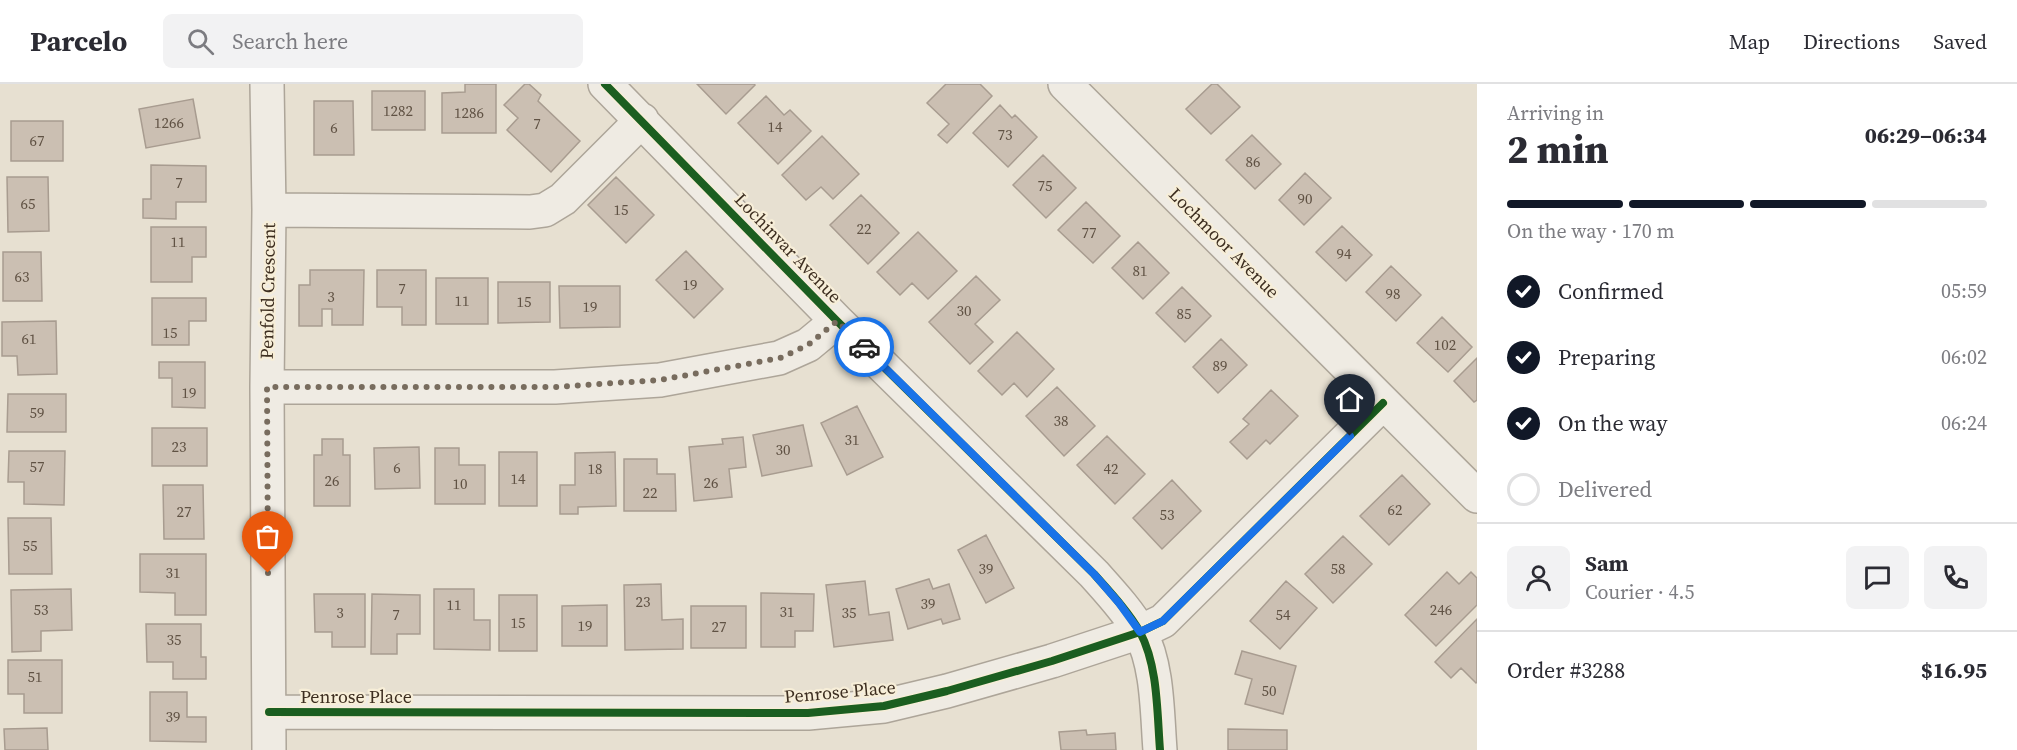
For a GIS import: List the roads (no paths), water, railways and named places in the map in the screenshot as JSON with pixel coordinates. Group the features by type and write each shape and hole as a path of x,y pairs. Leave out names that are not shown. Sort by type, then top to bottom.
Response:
{"street":[{"name":"Penfold Crescent","path":"267,84 269,750"},
{"name":"Lochinvar Avenue","path":"605,84 837,321 1094,574 1119,603 1140,632 1149,656 1156,698 1160,750"},
{"name":"Lochmoor Avenue","path":"1065,84 1383,403"},
{"path":"269,210 530,212 545,210 563,199 642,120"},
{"path":"267,387 555,387 660,380 780,358 808,345 837,321"},
{"path":"1383,403 1477,496"},
{"name":"Penrose Place","path":"269,712 819,712 884,706 947,691 1052,661 1140,632 1163,621 1383,403"}]}
